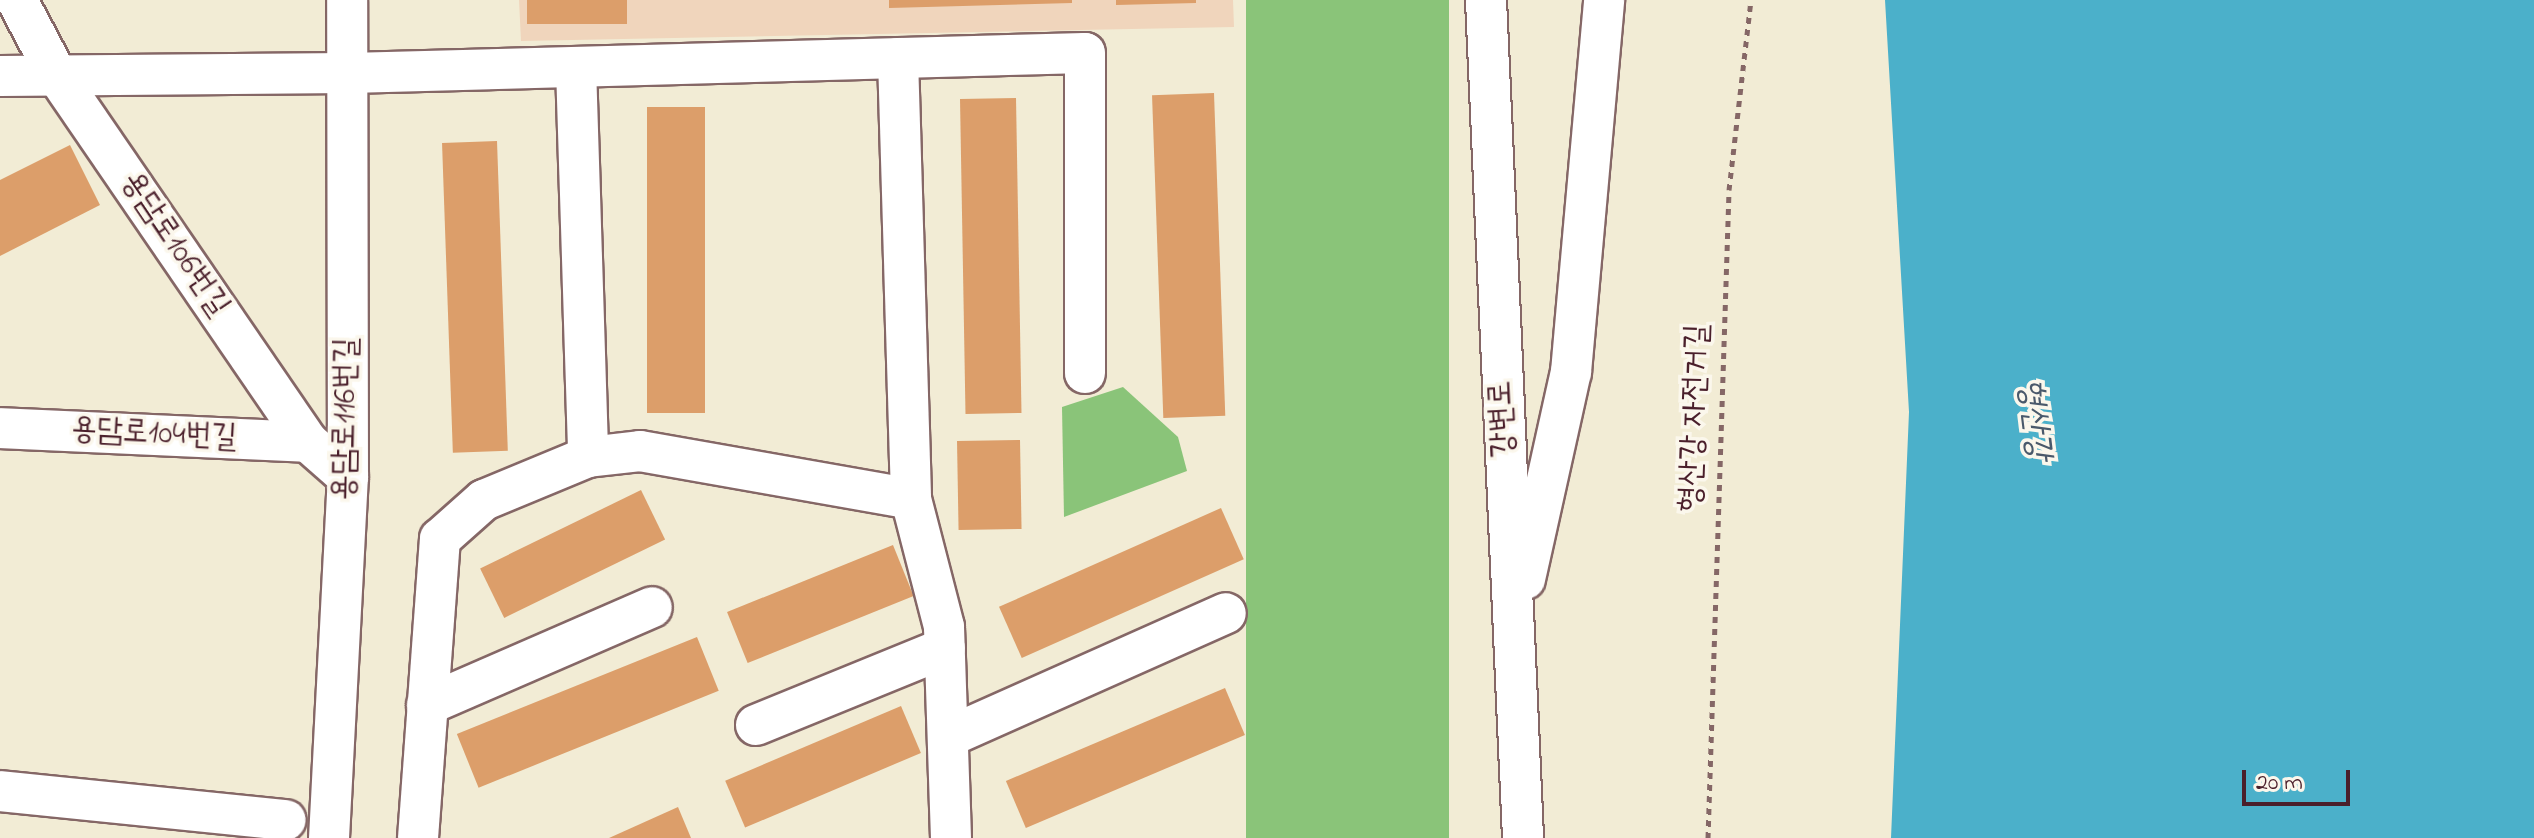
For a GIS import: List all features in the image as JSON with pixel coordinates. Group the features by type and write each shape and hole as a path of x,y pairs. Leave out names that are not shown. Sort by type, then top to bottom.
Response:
{"street":[{"name":"용담로106번길","path":"17,0 56,74 308,442 348,477"},
{"name":"용담로116번길","path":"330,820 348,477 347,0"},
{"name":"강변로","path":"1486,0 1523,838"},
{"path":"1514,629 1571,372 1604,0"},
{"path":"0,76 349,73 1085,53 1085,373"},
{"path":"898,58 911,499 944,627 951,838"},
{"path":"576,67 588,457"},
{"name":"용담로104번길","path":"0,428 308,442"},
{"path":"418,838 440,539 484,500 588,457 640,451 911,499"},
{"path":"427,705 652,607"},
{"path":"948,737 1226,613"},
{"path":"756,725 945,648"},
{"path":"0,791 286,820 330,820"},
{"path":"235,838 286,820"}],"path":[{"name":"형산강 자전거길","path":"1708,838 1728,205 1751,0"}],"shaded area":[{"path":"519,0 1233,0 1234,27 521,41"}],"green space":[{"path":"1246,0 1449,0 1449,838 1246,838"},
{"path":"1123,387 1178,437 1187,471 1064,517 1062,407"}],"water":[{"name":"형산강","path":"1885,0 2534,0 2534,838 1891,838 1909,412"}],"building":[{"path":"527,0 627,0 627,24 527,24"},
{"path":"889,0 1072,0 1072,3 889,8"},
{"path":"1116,0 1196,0 1196,3 1116,5"},
{"path":"1214,93 1225,416 1163,418 1152,95"},
{"path":"1016,98 1021,413 966,414 960,99"},
{"path":"647,107 705,107 705,413 647,413"},
{"path":"497,141 508,451 453,453 442,143"},
{"path":"70,145 100,205 0,256 0,180"},
{"path":"1020,440 1022,529 959,530 957,441"},
{"path":"641,490 665,539 504,618 480,568"},
{"path":"1221,508 1244,559 1022,658 999,607"},
{"path":"893,545 914,596 748,663 727,612"},
{"path":"697,637 719,691 479,788 457,734"},
{"path":"1225,688 1245,735 1026,828 1006,781"},
{"path":"901,706 921,753 745,828 725,781"},
{"path":"678,807 691,838 609,838"}]}
